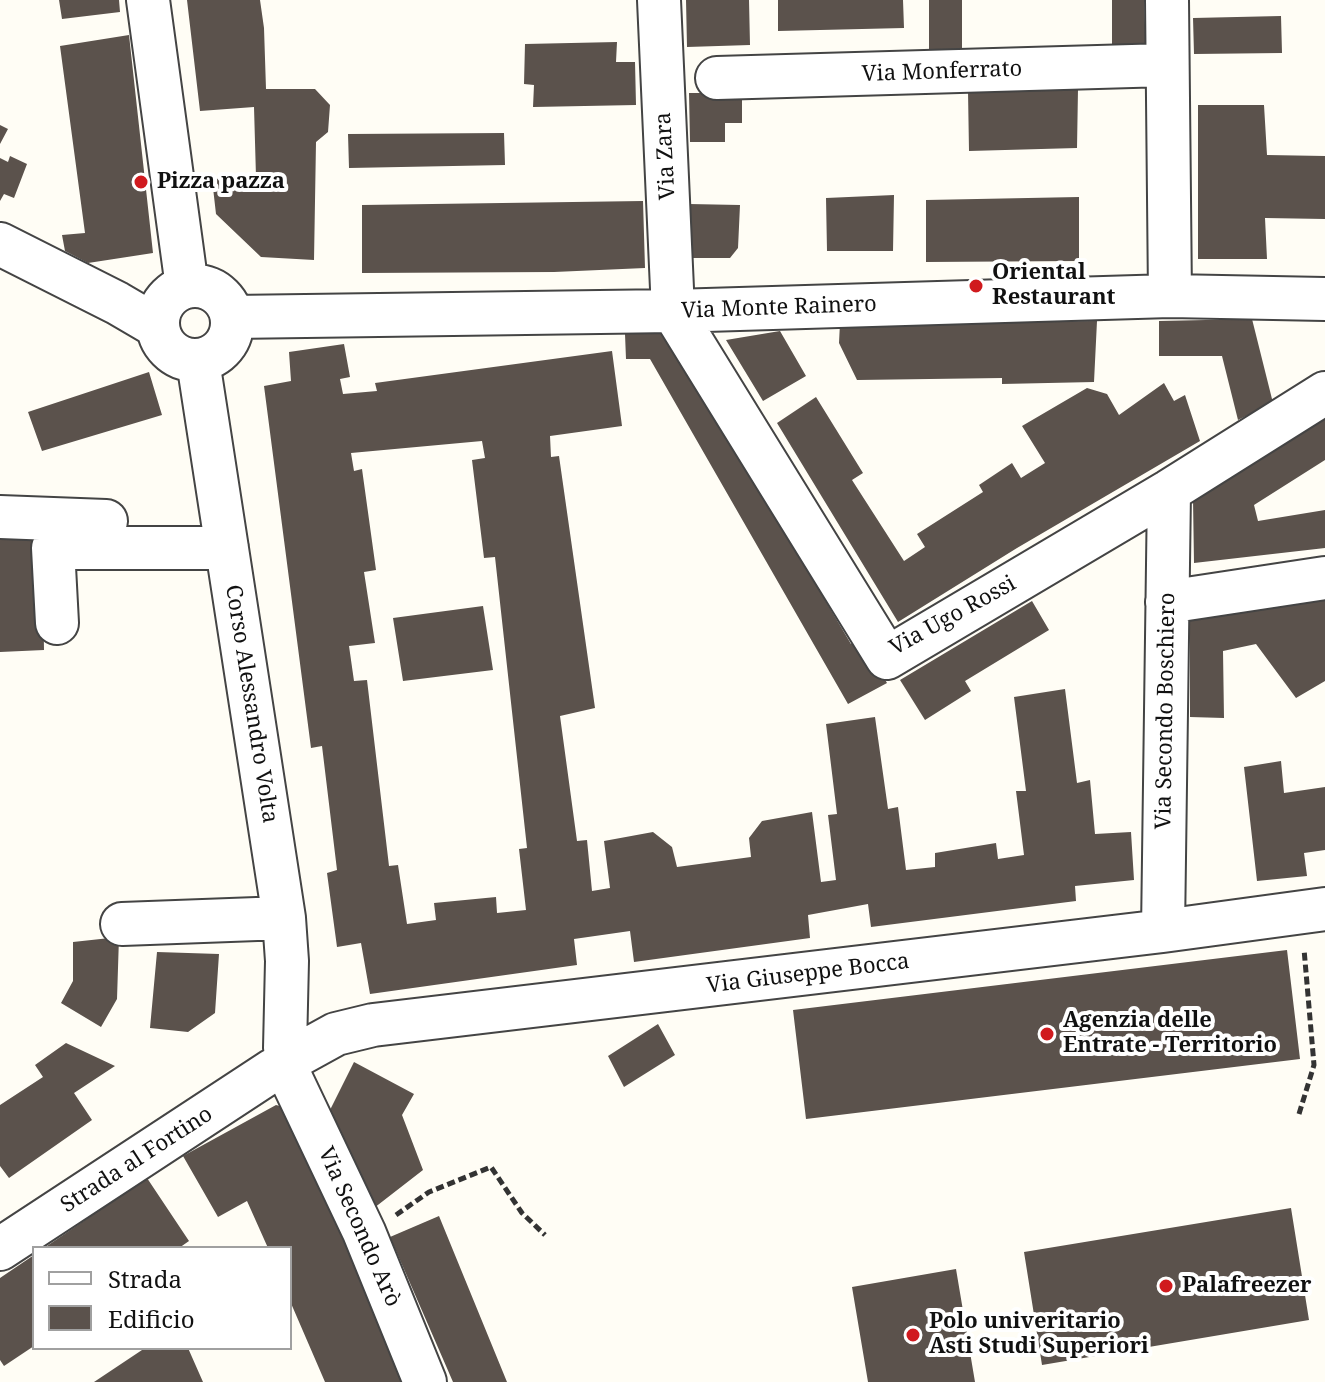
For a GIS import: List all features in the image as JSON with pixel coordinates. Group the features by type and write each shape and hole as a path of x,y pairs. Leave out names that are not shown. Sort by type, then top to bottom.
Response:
{"street":[{"path":"148,0 187,287"},
{"name":"Via Zara","path":"659,0 673,311"},
{"path":"1167,0 1170,296"},
{"name":"Via Monferrato","path":"717,78 1167,65"},
{"path":"0,244 158,327"},
{"path":"187,287 207,288 216,292 229,307 232,317 228,341 221,351 198,361 186,360 167,348 158,327 162,306 168,297 187,287"},
{"name":"Via Monte Rainero","path":"232,317 673,311 1170,296 1325,299"},
{"name":"Via Ugo Rossi","path":"673,311 887,658 1169,491 1325,393"},
{"name":"Corso Alessandro Volta","path":"198,361 284,918 287,961 286,1062"},
{"name":"Via Secondo Boschiero","path":"1163,931 1169,491"},
{"path":"0,517 225,537"},
{"path":"57,623 53,548 225,537"},
{"path":"1167,602 1325,578"},
{"name":"Via Giuseppe Bocca","path":"286,1062 336,1034 373,1025 1313,911"},
{"path":"122,924 284,918"},
{"name":"Strada al Fortino","path":"0,1249 286,1062"},
{"name":"Via Secondo Arò","path":"286,1062 364,1232 425,1382"}],"path":[{"path":"1299,1114 1314,1065 1313,911"},
{"path":"395,1216 429,1192 491,1167 522,1213 545,1235"}],"building":[{"path":"59,0 119,0 120,12 62,19"},
{"path":"187,0 260,0 266,89 315,89 330,105 328,132 316,142 314,260 261,257 216,214 212,179 256,177 254,107 200,111"},
{"path":"686,0 749,0 750,45 687,47"},
{"path":"778,0 903,0 904,28 778,31"},
{"path":"929,0 962,0 962,57 929,57"},
{"path":"1112,0 1144,0 1146,50 1112,50"},
{"path":"1281,16 1282,53 1194,54 1193,18"},
{"path":"129,35 153,253 88,263 65,251 62,235 85,233 60,46"},
{"path":"617,42 616,62 635,62 636,105 533,107 534,85 524,84 525,44"},
{"path":"1078,89 1077,148 969,151 968,91"},
{"path":"689,93 742,93 742,123 725,123 725,142 690,142"},
{"path":"1198,105 1264,105 1267,155 1325,156 1325,219 1265,218 1267,259 1198,259"},
{"path":"0,125 8,129 0,144"},
{"path":"504,133 505,165 349,168 348,134"},
{"path":"10,156 27,164 14,198 4,194 0,201 0,158 8,162"},
{"path":"894,195 893,251 827,251 826,198"},
{"path":"1079,197 1079,261 926,262 926,200"},
{"path":"643,201 645,268 362,273 362,205"},
{"path":"689,204 740,205 738,248 730,258 688,258"},
{"path":"1252,319 1273,403 1238,420 1222,356 1159,356 1159,321"},
{"path":"1097,321 1094,382 1002,384 1002,378 857,380 839,343 840,323"},
{"path":"666,331 851,644 861,638 887,683 848,704 650,359 626,359 625,334"},
{"path":"780,331 806,376 763,401 726,340"},
{"path":"344,344 350,377 340,379 343,394 377,391 375,383 612,351 622,426 550,436 551,457 559,456 595,708 560,716 577,841 587,840 592,891 610,888 604,841 653,832 672,847 677,867 751,857 749,838 762,821 812,812 821,882 836,880 828,815 837,814 826,724 875,717 888,809 898,807 906,870 935,867 935,853 996,843 998,859 1024,855 1016,791 1026,791 1014,697 1065,689 1077,783 1090,780 1095,834 1131,832 1134,880 1075,886 1076,901 871,927 868,904 808,915 810,938 634,962 630,931 574,939 577,965 370,994 361,943 337,947 327,873 337,870 322,746 311,748 264,386 291,381 289,352","holes":["482,441 485,458 472,460 484,558 495,557 527,848 519,849 526,910 497,913 496,897 434,903 436,920 407,924 398,865 389,866 367,680 354,681 349,646 375,643 364,572 376,570 362,469 354,471 351,453"]},
{"path":"149,372 162,415 42,451 28,412"},
{"path":"1164,383 1174,401 1185,395 1200,441 898,622 777,423 816,397 863,473 852,480 904,561 925,547 917,534 983,492 979,485 1012,463 1021,478 1045,463 1022,426 1087,388 1107,394 1119,415"},
{"path":"1325,419 1325,460 1254,505 1258,521 1325,510 1325,548 1194,563 1193,499"},
{"path":"0,528 42,530 44,650 0,652"},
{"path":"1325,593 1325,681 1296,698 1256,644 1223,651 1224,718 1190,717 1190,618"},
{"path":"1032,601 1049,630 965,681 971,691 925,720 900,680"},
{"path":"483,606 493,670 403,681 393,618"},
{"path":"1281,761 1284,793 1325,787 1325,850 1304,853 1307,876 1257,881 1244,767"},
{"path":"119,937 117,999 101,1027 61,1003 73,981 73,942"},
{"name":"Agenzia delle Entrate - Territorio","path":"1287,950 1300,1059 806,1119 793,1010"},
{"path":"157,952 219,954 215,1013 188,1032 150,1028"},
{"path":"658,1024 675,1055 624,1087 608,1056"},
{"path":"66,1043 115,1066 74,1093 92,1120 9,1178 0,1166 0,1105 43,1077 35,1065"},
{"path":"354,1062 414,1094 402,1115 423,1170 374,1208 330,1110"},
{"path":"276,1105 295,1110 414,1382 325,1382 292,1306 292,1246 267,1246 247,1201 218,1217 183,1156"},
{"path":"147,1178 189,1241 182,1246 47,1246"},
{"name":"Palafreezer","path":"1291,1208 1309,1320 1042,1365 1024,1252"},
{"path":"439,1216 507,1382 453,1382 390,1237"},
{"path":"32,1256 32,1347 4,1366 0,1360 0,1278"},
{"name":"Polo univeritario Asti Studi Superiori","path":"956,1269 975,1382 868,1382 852,1287"},
{"path":"142,1350 189,1350 203,1382 94,1382"}],"place":[{"name":"Pizza pazza","path":"141,182"},
{"name":"Oriental Restaurant","path":"976,286"},
{"name":"Agenzia delle Entrate - Territorio","path":"1047,1034"},
{"name":"Palafreezer","path":"1166,1286"},
{"name":"Polo univeritario Asti Studi Superiori","path":"913,1335"}]}
